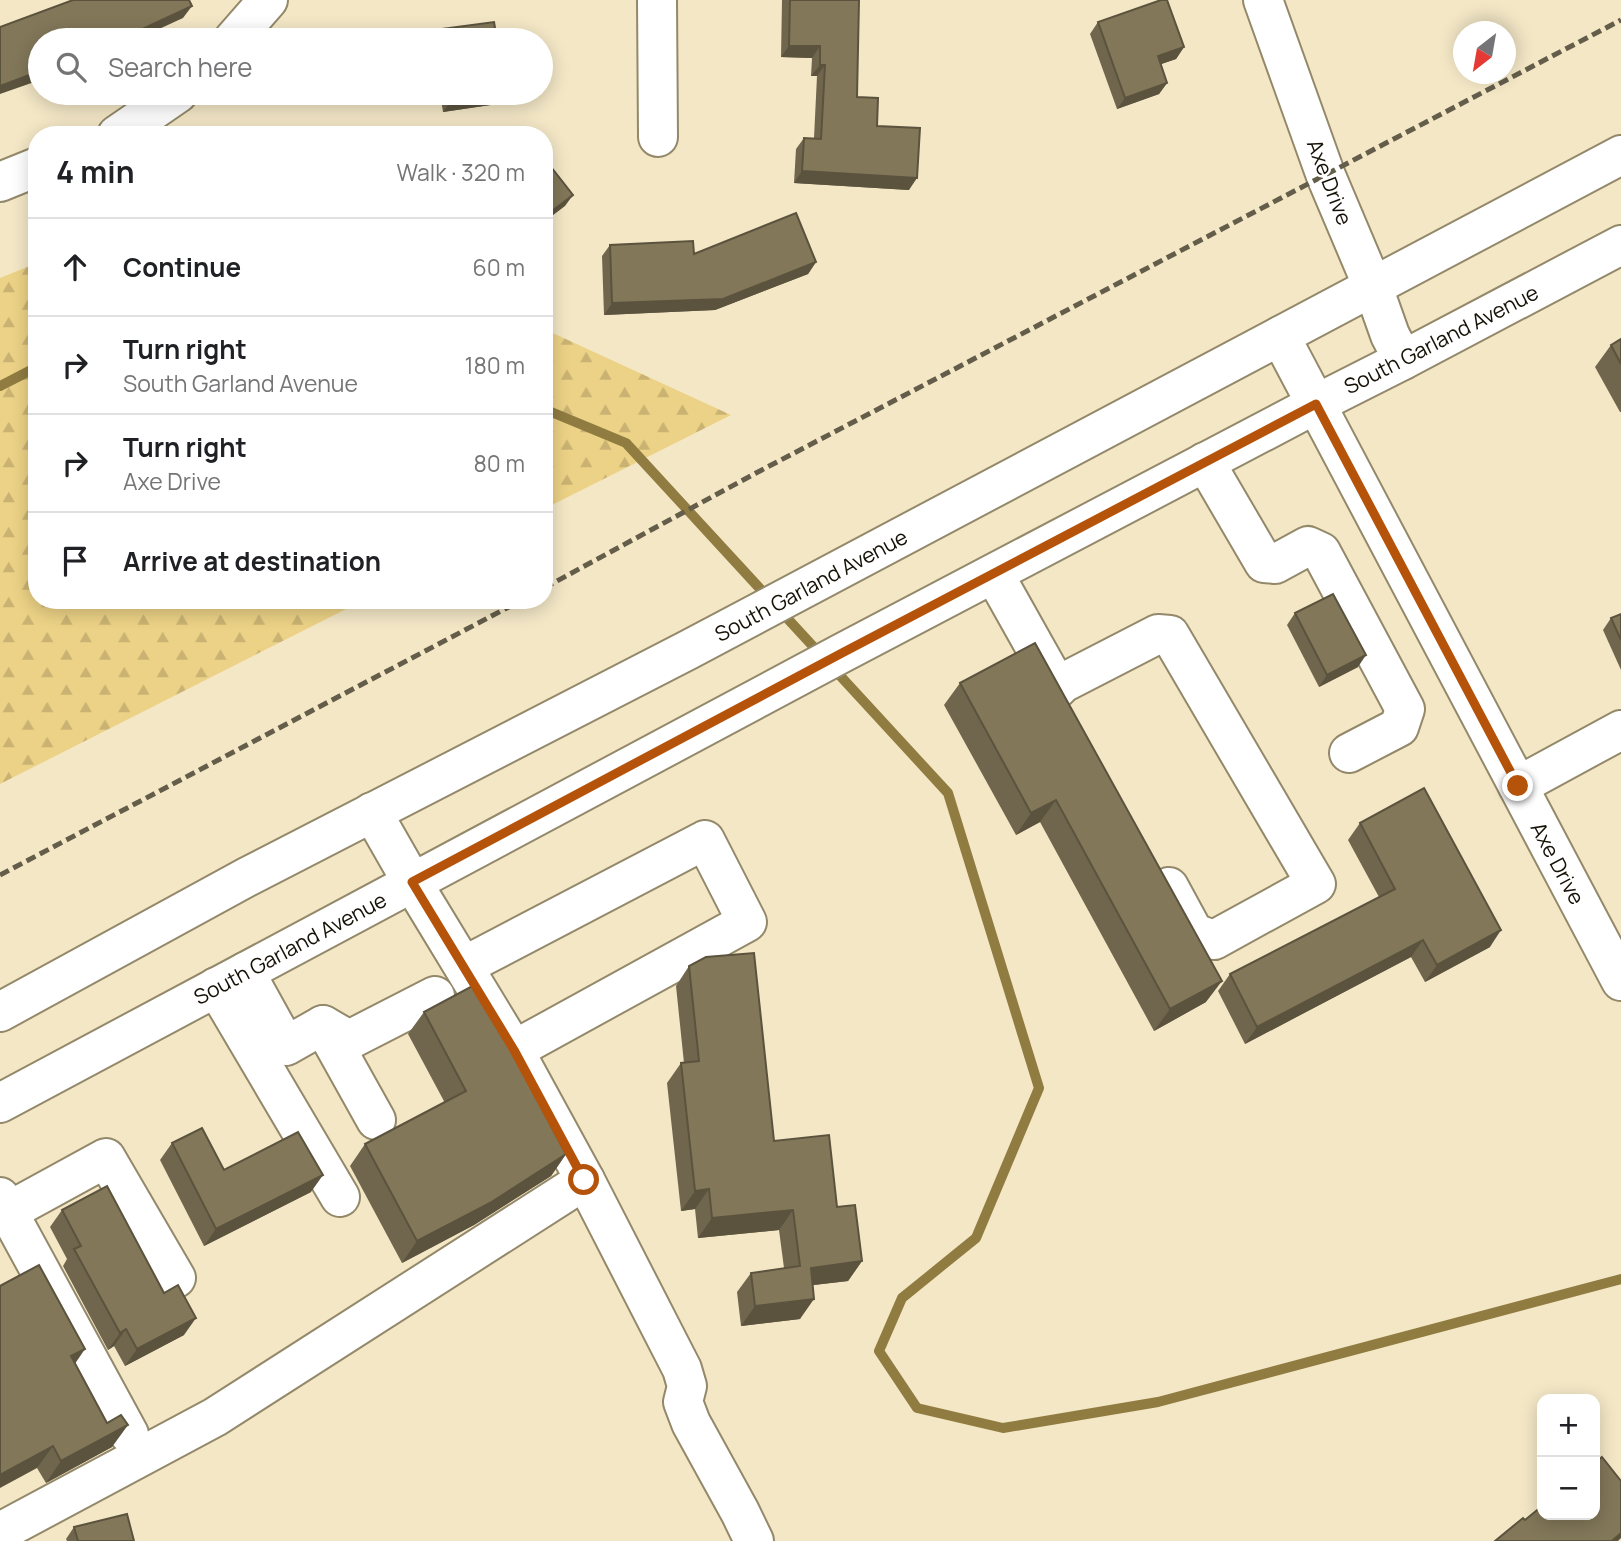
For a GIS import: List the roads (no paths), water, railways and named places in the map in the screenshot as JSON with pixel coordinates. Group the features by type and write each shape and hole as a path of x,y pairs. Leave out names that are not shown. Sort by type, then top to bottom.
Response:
{"main road":[{"path":"244,28 268,0"},
{"path":"657,0 658,137"},
{"name":"Axe Drive","path":"1263,0 1326,176 1373,287 1390,335 1404,360"},
{"path":"130,126 161,105"},
{"name":"South Garland Avenue","path":"0,1012 247,877 793,594 1621,155"},
{"path":"0,182 28,171"},
{"name":"South Garland Avenue","path":"0,1103 804,673 1621,245"},
{"name":"Axe Drive","path":"1280,336 1621,981"},
{"path":"1205,462 1264,563 1275,564 1308,546 1321,552 1405,709 1399,727 1349,753"},
{"path":"994,573 1076,722"},
{"path":"1057,686 1158,634 1170,635 1316,884 1214,940 1195,933 1155,862"},
{"path":"1518,786 1621,730"},
{"path":"372,812 514,1050 584,1180 682,1369 687,1387 683,1402 691,1423 754,1541"},
{"path":"464,966 705,840 747,922 514,1050"},
{"path":"230,979 286,1046 323,1025"},
{"path":"230,979 340,1197"},
{"path":"323,1025 349,1040 435,996"},
{"path":"323,1025 376,1119"},
{"path":"130,1434 3,1208 107,1158 176,1278"},
{"path":"0,1532 215,1417 584,1180"}],"waterway":[{"path":"0,386 28,372"},
{"path":"553,413 626,443 948,793 1039,1088 976,1238 902,1298 879,1351 917,1408 1003,1428 1158,1402 1621,1279"}],"railway":[{"path":"553,583 756,473 1621,20"},
{"path":"0,875 505,609"}]}
